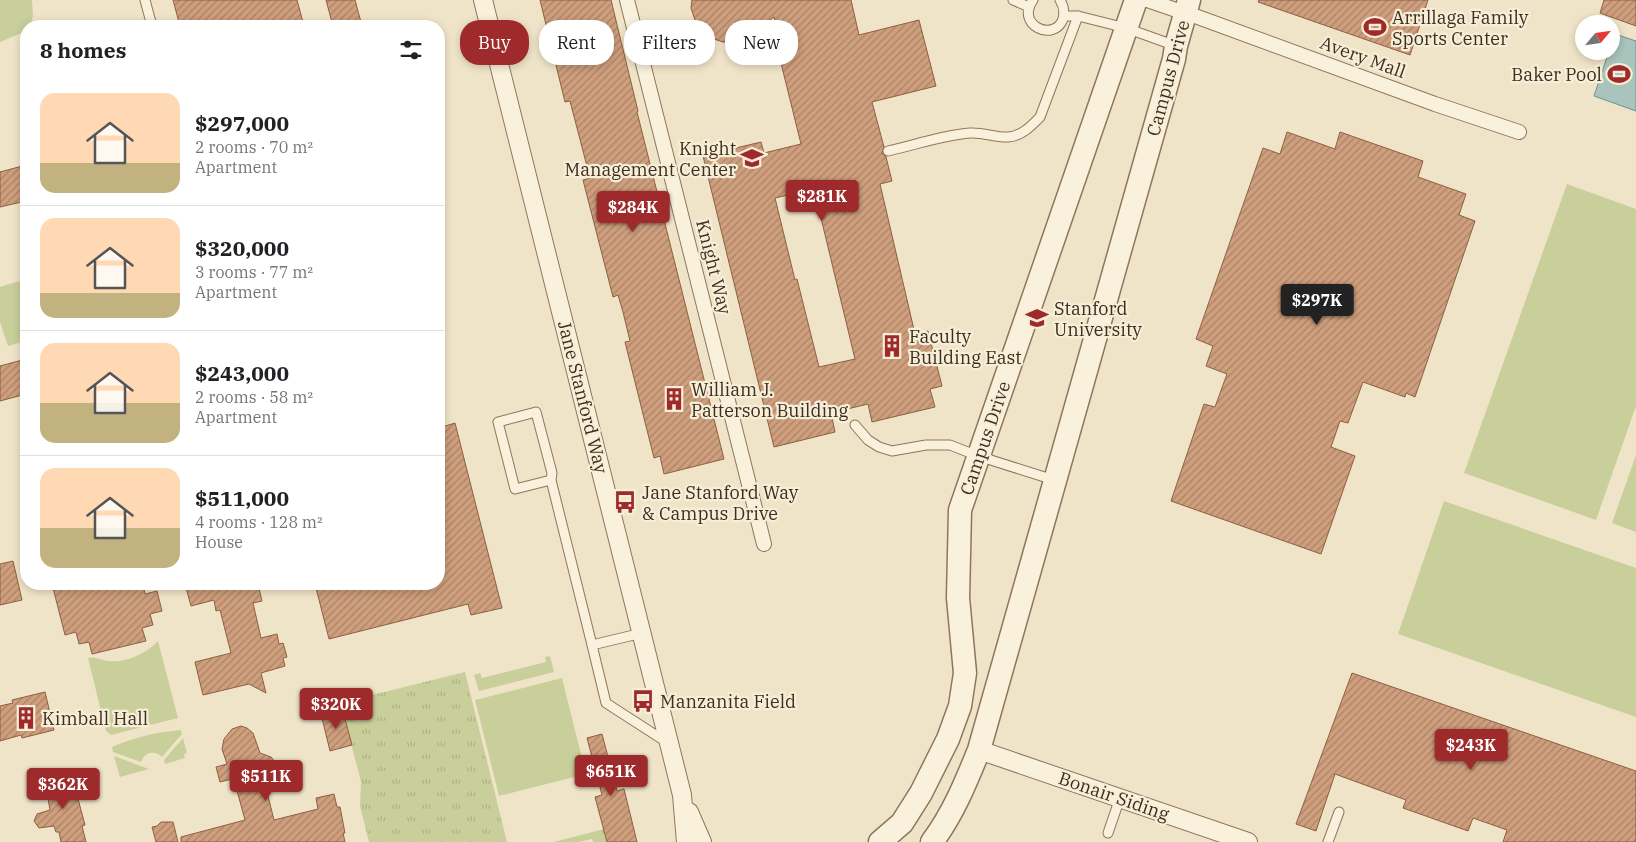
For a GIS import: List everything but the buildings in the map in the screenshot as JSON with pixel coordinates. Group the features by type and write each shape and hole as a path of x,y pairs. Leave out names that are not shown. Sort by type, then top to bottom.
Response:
{"street":[{"name":"Jane Stanford Way","path":"483,0 682,795 702,842"},
{"name":"Knight Way","path":"627,0 764,544"},
{"name":"Campus Drive","path":"880,842 902,823 921,793 948,739 960,706 965,673 958,598 960,510 1136,0"},
{"name":"Avery Mall","path":"1148,0 1187,9 1426,100 1519,132"},
{"name":"Campus Drive","path":"932,842 942,828 961,792 979,750 1187,9"},
{"name":"Bonair Siding","path":"979,750 1248,842"},
{"name":"Jane Stanford Way","path":"682,795 686,842"}],"lane":[{"path":"145,0 150,20"},
{"path":"1013,0 1031,3 1028,13 1032,24 1042,30 1058,26 1064,16 1063,5 1060,0"},
{"path":"1064,16 1078,16 1126,28 1176,46"},
{"path":"888,151 958,134 985,133 1008,138 1021,134 1040,116 1078,16"},
{"path":"551,480 515,489 498,422 536,412 606,702 669,744"},
{"path":"855,425 868,440 879,447 892,451 926,445 950,445 1054,480"},
{"path":"592,645 642,633"},
{"path":"1108,833 1120,798"},
{"path":"1328,842 1339,812"}],"green space":[{"path":"0,0 32,0 32,20 20,20 20,34 0,42"},
{"path":"1567,184 1636,209 1636,406 1596,520 1464,473"},
{"path":"19,281 20,284 20,343 8,346 0,322 0,287"},
{"path":"1636,455 1636,532 1612,523"},
{"path":"1444,501 1636,568 1636,717 1398,634"},
{"path":"158,641 178,718 111,735 106,731 88,658 122,661 141,654"},
{"path":"550,656 554,672 479,691 474,675 480,673 482,678 546,662 545,657"},
{"path":"465,672 507,842 369,842 360,806 361,782 344,716 346,708 356,699"},
{"path":"562,678 586,774 499,796 475,700"},
{"path":"181,730 182,734 162,757 156,753 150,753 141,762 113,752 112,747 129,740"},
{"path":"183,738 187,753 184,754 185,758 165,764 164,760"},
{"path":"114,756 149,769 120,777"},
{"path":"604,829 607,842 593,842 592,839 579,842 554,842"}],"water":[{"name":"Baker Pool","path":"1620,36 1636,41 1636,111 1594,96 1606,60 1620,60"}],"place":[{"name":"Arrillaga Family Sports Center","path":"1375,27"},
{"name":"Baker Pool","path":"1619,74"},
{"name":"Knight Management Center","path":"752,158"},
{"name":"Stanford University","path":"1037,318"},
{"name":"Faculty Building East","path":"892,346"},
{"name":"William J. Patterson Building","path":"674,399"},
{"name":"Jane Stanford Way & Campus Drive","path":"625,502"},
{"name":"Manzanita Field","path":"643,701"},
{"name":"Kimball Hall","path":"26,718"}]}
